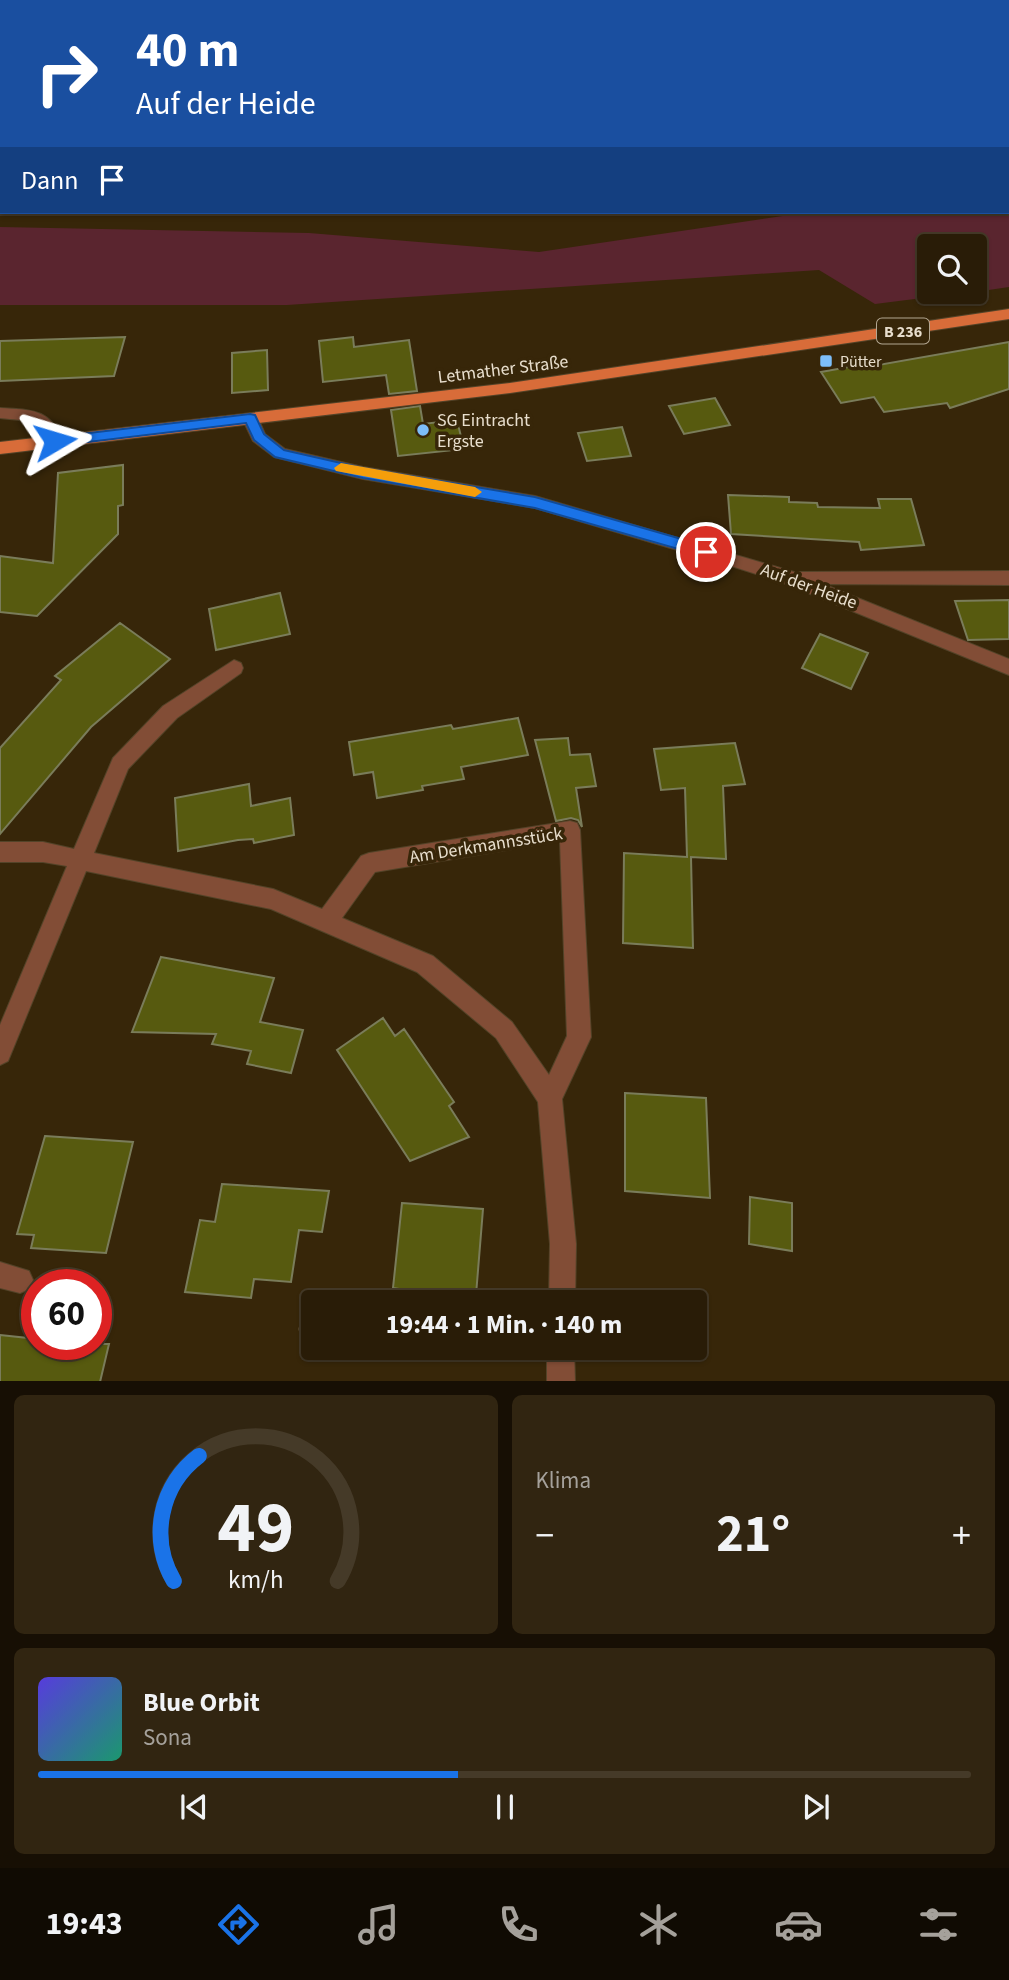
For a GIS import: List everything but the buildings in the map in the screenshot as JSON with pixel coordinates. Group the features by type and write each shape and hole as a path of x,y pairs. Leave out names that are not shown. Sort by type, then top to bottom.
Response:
{"main road":[{"name":"Letmather Straße","path":"0,448 510,388 1009,314"}],"street":[{"path":"0,413 38,417 50,426 55,441"},
{"name":"Auf der Heide","path":"250,418 259,437 280,453 363,473 535,502 787,577 1009,667"},
{"path":"787,577 1009,578"},
{"path":"0,1053 120,764 170,712 234,668"},
{"name":"Am Derkmannsstück","path":"326,921 369,863 570,830 579,1037 550,1098"},
{"path":"0,852 43,852 274,899 425,964 503,1030 550,1098 563,1244 562,1290"},
{"path":"561,1360 561,1381"}],"shaded area":[{"path":"796,214 1009,214 1009,287 987,290 987,234 917,234 917,299 875,304 819,270 287,305 0,305 0,227 309,233 539,252"}],"slow traffic":[{"path":"341,468 475,492"}],"place":[{"name":"Pütter","path":"826,361"},
{"name":"SG Eintracht Ergste","path":"423,430"}],"route":[{"path":"55,441 250,418 259,437 280,453 363,473 535,502 706,552"}]}
